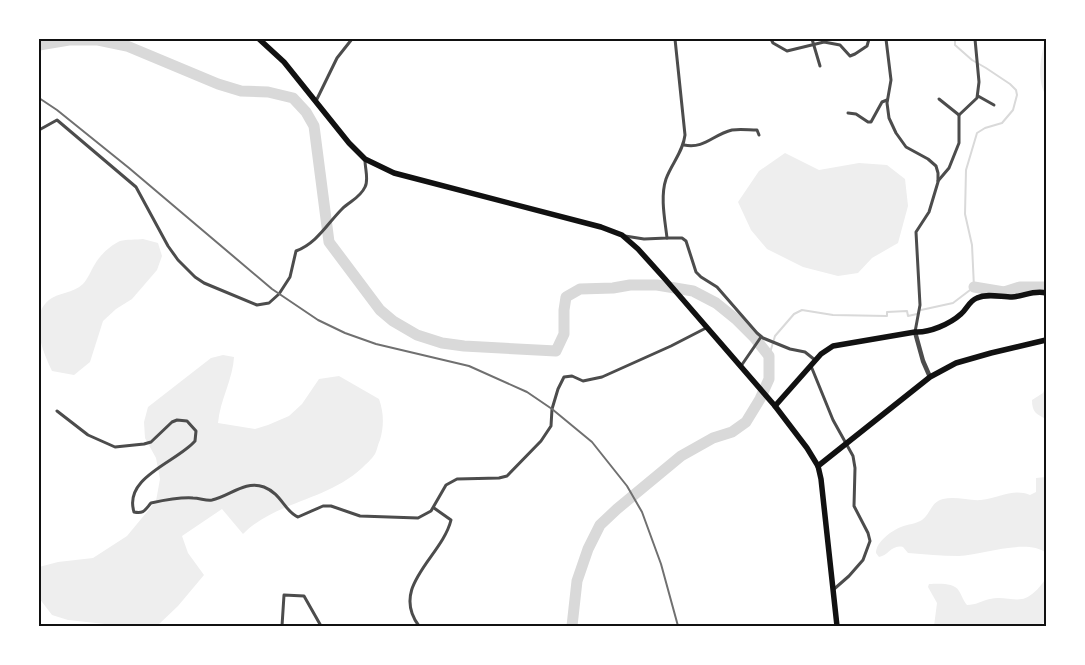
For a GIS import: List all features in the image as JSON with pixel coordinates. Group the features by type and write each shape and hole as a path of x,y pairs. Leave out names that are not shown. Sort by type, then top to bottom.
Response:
{"main road":[{"path":"259,39 284,62 365,159 394,173 601,227 622,235 638,249 771,401 807,448 818,466 837,626"},
{"path":"775,406 821,354 833,346 924,332 954,319 977,297 1013,297 1030,293 1046,293"},
{"path":"818,466 930,377 956,363 1046,340"}],"street":[{"path":"316,102 336,58 352,39"},
{"path":"667,238 663,193 666,179 684,145 675,39"},
{"path":"771,39 773,43 788,51 824,42 840,45 850,56 867,46 869,39"},
{"path":"812,39 820,66"},
{"path":"886,39 891,80 888,100 889,118 896,133 906,147 928,158 936,166 938,182"},
{"path":"930,377 923,361 915,332 920,305 916,232 929,212 938,182 949,168 959,143 959,115 978,96 979,82 975,39"},
{"path":"978,96 994,105"},
{"path":"848,113 856,114 871,122 882,102 888,100"},
{"path":"939,100 959,115"},
{"path":"39,130 58,120 75,133 136,187 168,246 178,260 195,277 204,283 257,304 269,303 279,294 290,276 296,251 306,247 334,220 343,208 356,199 365,189 368,181 365,159"},
{"path":"684,145 694,147 701,145 711,138 732,130 757,130 759,135"},
{"path":"622,235 644,239 682,238 686,241 696,272 717,287 761,337 790,349 805,352 816,360"},
{"path":"57,411 88,436 116,446 151,442 172,422 177,420 187,421 192,426 196,431 195,441 140,484 132,498 132,505 134,512 140,514 145,512 151,503 193,498 214,499 238,489 254,485 271,490 279,496 291,513 298,518 323,506 332,506 360,516 418,518 427,515 434,508 446,485 457,479 499,478 507,476 514,470 541,441 551,426 552,410 558,389 564,377 572,376 583,381 602,377 706,328"},
{"path":"741,367 761,337"},
{"path":"811,366 833,420 852,456 855,468 854,506 868,533 870,541 863,560 849,576 832,590"},
{"path":"419,626 413,619 409,607 409,597 429,558 444,537 451,520 434,508"},
{"path":"282,626 284,595 304,596 321,626"}],"shaded area":[{"path":"1046,39 1046,96 1040,75"},
{"path":"785,153 819,170 859,163 887,165 905,179 908,206 898,243 872,258 858,273 838,276 803,267 767,249 751,230 738,202 759,171"},
{"path":"143,239 158,243 162,256 157,270 132,299 116,309 103,321 90,362 74,375 52,371 39,335 39,316 43,307 52,298 83,284 100,257 113,245 123,240"},
{"path":"223,355 234,357 218,423 255,429 268,425 289,416 302,404 319,379 339,376 379,399 383,414 383,425 375,454 371,460 348,479 333,488 270,514 243,534 222,509 182,536 188,553 204,575 178,606 157,626 109,626 68,620 52,615 39,598 39,567 58,562 93,558 127,536 156,501 160,479 156,458 145,438 144,422 148,407 211,358"},
{"path":"1046,386 1046,419 1035,412 1032,400 1043,393"},
{"path":"1046,477 1046,553 1038,549 1016,547 968,555 946,556 908,553 903,547 899,546 879,557 876,553 878,545 889,534 901,527 922,520 939,500 953,498 981,500 1018,493 1030,495 1036,492 1036,478"},
{"path":"1046,578 1046,622 1040,626 934,626 937,603 928,587 929,584 946,584 957,588 967,605 994,598 1025,598 1036,591"}],"waterway":[{"path":"921,310 953,303 974,287 972,245 965,214 966,170 977,133 985,128 1002,123 1013,110 1017,95 1016,90 1010,84 972,60 955,45 955,39"},
{"path":"39,45 69,40 98,40 127,46 218,84 241,91 268,92 293,98 306,112 314,126 329,242 380,310 393,321 417,335 442,343 464,346 556,351 564,334 566,297 580,289 657,285 693,291 716,303 754,337 769,356 769,379 746,422 732,432 713,438 681,456 600,525 588,549 577,581 572,626"},
{"path":"974,287 1004,292 1020,287 1046,287"},
{"path":"769,356 775,336 794,314 802,310 833,315 887,316 887,312 907,311 908,316 917,314"}],"railway":[{"path":"39,98 57,110 129,168 272,289 318,320 345,333 376,344 469,366 527,392 552,409 592,442 627,486 642,512 661,564 678,626"}]}
